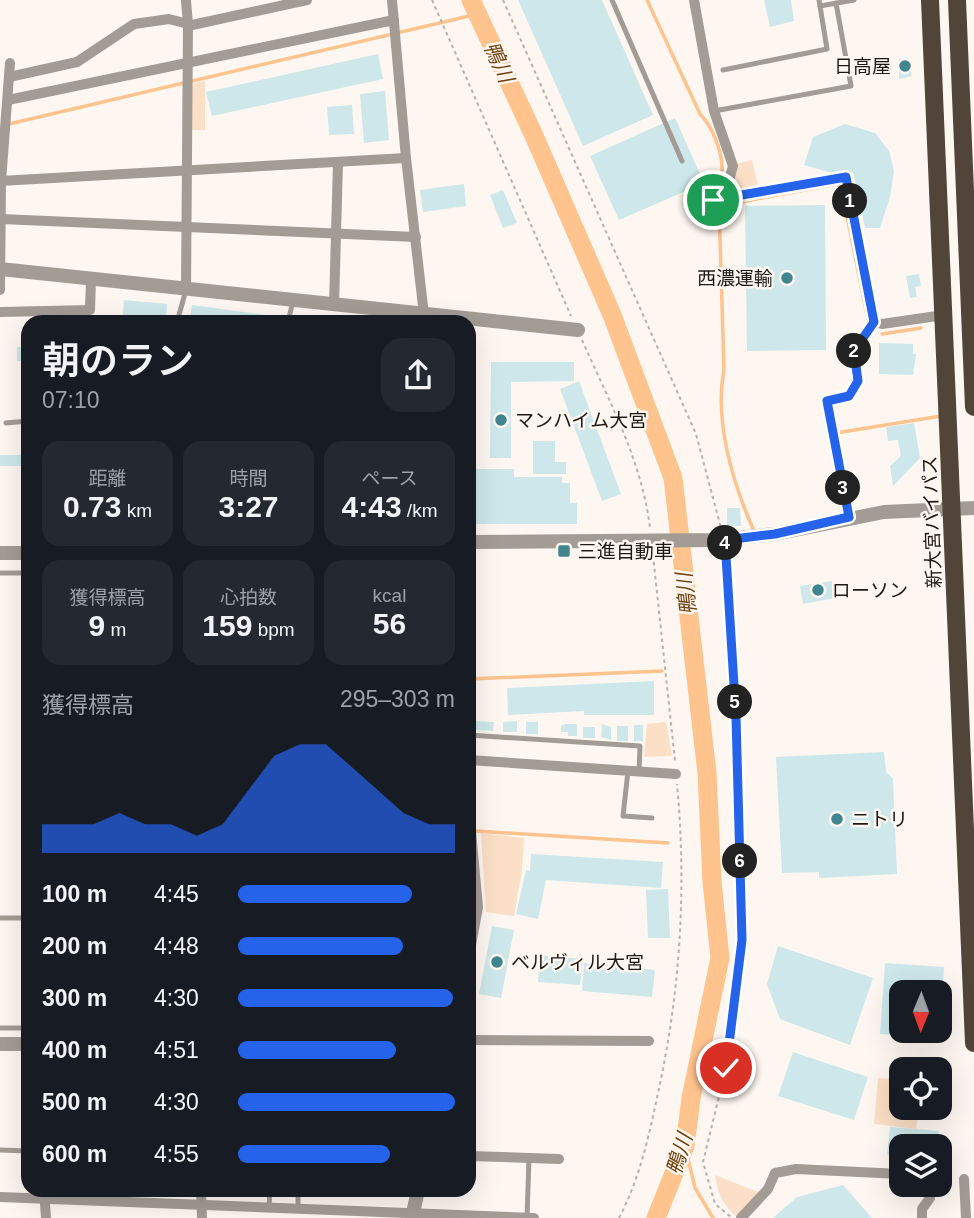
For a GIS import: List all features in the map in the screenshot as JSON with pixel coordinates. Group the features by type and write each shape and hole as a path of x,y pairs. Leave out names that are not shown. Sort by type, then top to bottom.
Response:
{"highway":[{"name":"新大宮バイパス","path":"930,0 974,1043"},
{"path":"957,0 969,155 974,407"}],"street":[{"path":"6,84 77,62 134,24 169,19 188,24 307,0"},
{"path":"392,0 406,158 425,315"},
{"path":"694,0 714,111 733,166 727,188 730,198"},
{"path":"186,1 186,290"},
{"path":"8,100 394,20"},
{"path":"0,290 1,181 8,100 6,84 10,63"},
{"path":"1,181 406,158"},
{"path":"334,306 338,162"},
{"path":"713,200 846,177 874,322 882,324 944,315"},
{"path":"1,219 415,237"},
{"path":"1,270 293,301 397,315"},
{"path":"0,312 90,310 91,279"},
{"path":"476,323 578,330"},
{"path":"827,401 849,517"},
{"path":"476,542 722,540 775,534 884,512 974,508"},
{"path":"0,553 21,553"},
{"path":"476,761 676,774"},
{"path":"476,1040 649,1041"},
{"path":"0,1044 21,1044"},
{"path":"476,1156 559,1159"},
{"path":"741,1218 768,1189 775,1173 796,1169 889,1173"},
{"path":"964,1179 966,1218"},
{"path":"0,1197 21,1196"},
{"path":"44,1197 46,1218"},
{"path":"91,1197 413,1215 534,1218"},
{"path":"201,1197 202,1218"},
{"path":"413,1215 417,1197"},
{"path":"922,1218 922,1209 930,1197"}],"lane":[{"path":"612,0 682,161"},
{"path":"723,70 827,49 820,3 855,0"},
{"path":"714,111 850,86 836,3"},
{"path":"179,315 186,290"},
{"path":"290,315 293,301"},
{"path":"827,401 849,396 858,381 854,351 874,322"},
{"path":"6,422 21,421"},
{"path":"0,573 21,573"},
{"path":"476,735 640,746 623,816 652,818"},
{"path":"0,918 21,918"},
{"path":"0,1028 21,1028"},
{"path":"0,1150 21,1152"},
{"path":"527,1218 529,1158"},
{"path":"269,1207 270,1197"},
{"path":"298,1197 298,1208"}],"path":[{"path":"432,0 642,481 654,542 682,861 681,936 667,1052 643,1157 619,1218"},
{"path":"503,0 696,433 722,540 736,717 742,940 726,1068 703,1162 715,1204 731,1218"}],"shaded area":[{"path":"205,81 205,130 190,130 190,84"},
{"path":"752,160 759,190 731,196 736,164"},
{"path":"666,722 672,756 644,757 647,724"},
{"path":"481,833 524,838 514,916 486,912"},
{"path":"878,1078 889,1079 889,1120 918,1120 916,1129 874,1124"},
{"path":"715,1175 763,1194 738,1218 722,1199"}],"building":[{"path":"518,0 602,0 653,115 583,146"},
{"path":"764,0 791,0 794,21 770,27"},
{"path":"378,54 383,79 212,116 206,92"},
{"path":"908,57 912,76 899,79 899,59"},
{"path":"385,91 389,140 364,143 360,94"},
{"path":"352,105 354,134 329,135 327,107"},
{"path":"675,118 704,183 619,220 590,156"},
{"path":"845,124 875,133 889,151 894,171 890,197 880,228 865,228 853,172 836,174 804,165 813,137"},
{"path":"464,184 466,206 423,212 420,190"},
{"path":"503,190 517,223 503,228 490,195"},
{"path":"825,205 826,350 747,351 745,206"},
{"path":"919,274 921,286 915,287 917,297 910,298 906,276"},
{"path":"124,300 167,304 166,315 123,315"},
{"path":"192,305 266,315 190,315"},
{"path":"879,343 913,344 913,354 916,354 913,375 879,374"},
{"path":"17,347 21,347 21,361 17,361"},
{"path":"491,362 574,362 574,381 511,382 511,458 490,458"},
{"path":"579,381 621,494 602,501 560,389"},
{"path":"914,423 920,458 893,486 890,466 901,456 898,440 888,441 886,427"},
{"path":"533,441 555,441 555,462 566,462 566,474 533,474"},
{"path":"0,455 21,455 21,466 0,466"},
{"path":"476,469 514,469 514,477 562,477 562,483 570,483 570,503 577,503 577,524 476,524"},
{"path":"727,508 740,508 741,526 727,526"},
{"path":"832,581 835,598 803,604 800,586"},
{"path":"654,681 654,715 584,715 584,711 508,715 507,688"},
{"path":"476,721 494,722 493,731 476,730"},
{"path":"517,721 517,732 503,732 503,722"},
{"path":"526,722 538,722 538,734 526,734"},
{"path":"577,724 577,736 568,736 568,732 561,732 561,726"},
{"path":"602,724 611,727 611,740 601,737"},
{"path":"634,725 643,725 643,741 634,741"},
{"path":"617,726 628,726 628,741 617,741"},
{"path":"583,727 595,727 595,738 583,738"},
{"path":"884,752 886,772 893,779 897,874 819,878 819,872 782,873 776,757"},
{"path":"531,854 663,862 661,888 546,880 538,919 516,914 526,870 530,871"},
{"path":"668,889 670,938 648,938 646,890"},
{"name":"ベルヴィル大宮","path":"492,926 514,930 501,998 479,994"},
{"path":"778,946 873,978 850,1045 780,1019 767,984"},
{"path":"540,955 583,959 580,985 538,982"},
{"path":"584,963 655,970 652,997 582,991"},
{"path":"885,963 944,967 943,980 889,980 889,1035 880,1034"},
{"path":"793,1052 868,1077 854,1120 778,1096"},
{"path":"890,1127 939,1131 939,1134 889,1134"},
{"path":"843,1185 872,1218 773,1218 797,1197"}],"waterway":[{"name":"鴨川","path":"471,0 612,315 673,478 707,773 712,882 720,958 691,1098 685,1146 656,1218"},
{"path":"647,0 700,114 718,145 722,171 719,206 837,184 841,187 868,320"},
{"path":"9,124 478,14"},
{"path":"719,206 724,431 733,473 754,531"},
{"path":"882,334 921,328"},
{"path":"836,433 941,416"},
{"path":"476,679 662,671"},
{"path":"476,831 668,843"},
{"path":"685,1146 695,1188 713,1218"}],"place":[{"name":"日高屋","path":"905,66"},
{"name":"西濃運輸","path":"787,278"},
{"name":"マンハイム大宮","path":"501,420"},
{"name":"三進自動車","path":"564,551"},
{"name":"ローソン","path":"818,590"},
{"name":"ニトリ","path":"837,819"},
{"name":"ベルヴィル大宮","path":"497,962"}],"route":[{"path":"713,200 846,177 874,322 854,351 858,381 849,396 827,401 849,517 775,534 725,540 736,717 742,940 726,1068"}]}
